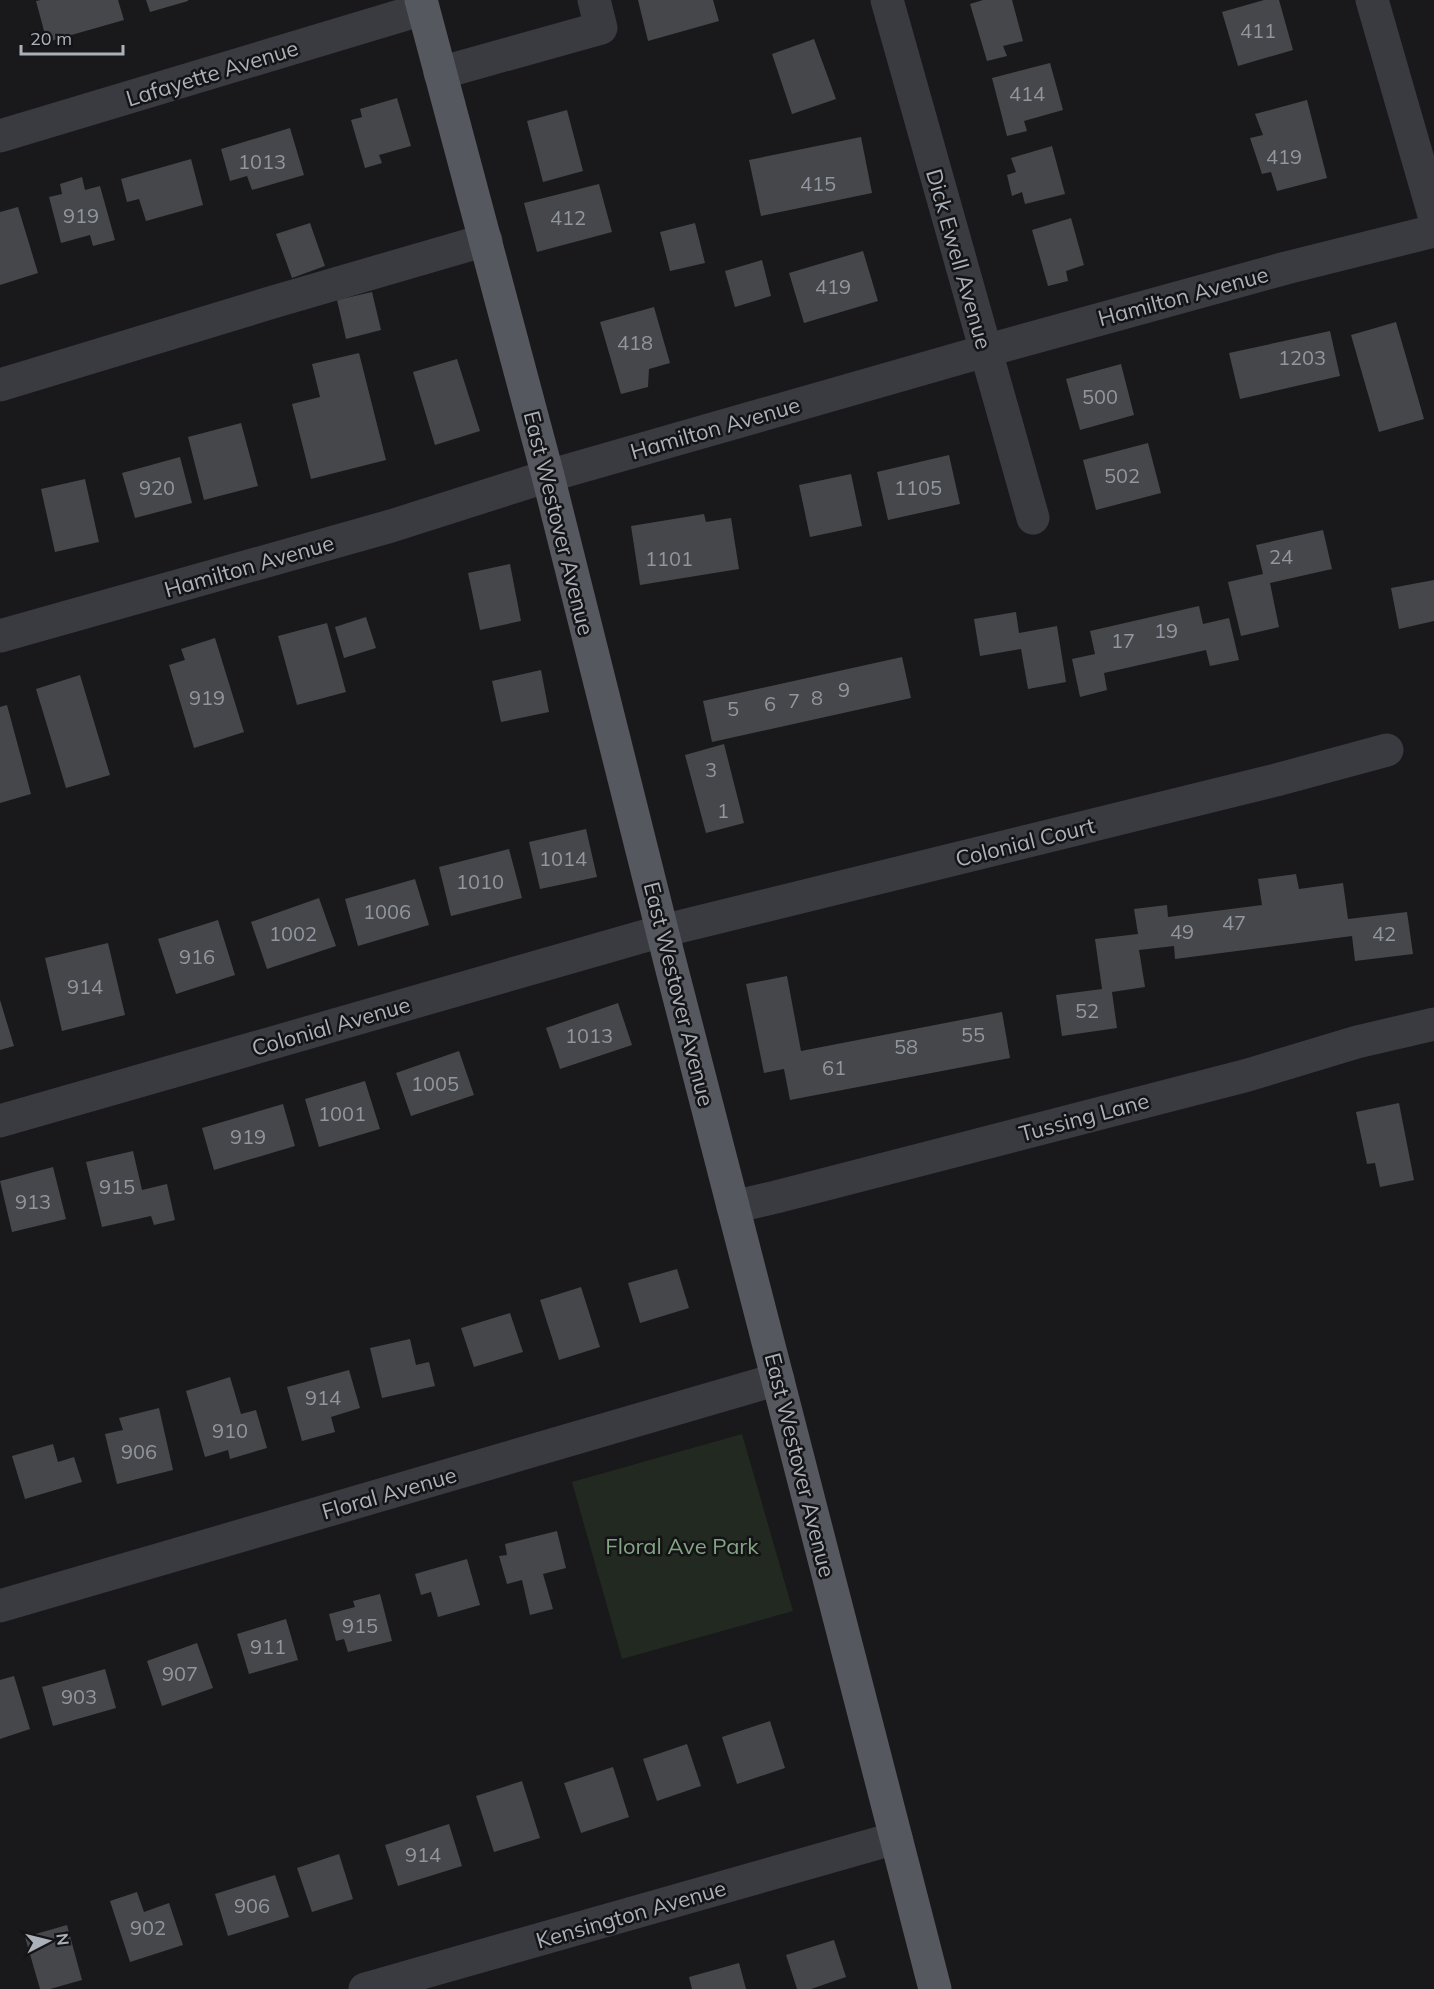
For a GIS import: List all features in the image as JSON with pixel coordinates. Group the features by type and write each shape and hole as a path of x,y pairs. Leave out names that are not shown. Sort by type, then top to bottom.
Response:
{"main road":[{"name":"East Westover Avenue","path":"422,4 548,476 662,931 934,1989"}],"street":[{"path":"440,73 601,28 594,0"},
{"name":"Dick Ewell Avenue","path":"887,0 1033,518"},
{"path":"1372,0 1434,215"},
{"name":"Lafayette Avenue","path":"0,134 422,4"},
{"name":"Hamilton Avenue","path":"0,636 380,529 548,476 985,351 1286,268 1434,231"},
{"path":"0,385 486,240"},
{"name":"Colonial Court","path":"662,931 1276,780 1387,750"},
{"name":"Colonial Avenue","path":"0,1121 662,931"},
{"name":"Tussing Lane","path":"733,1207 1248,1075 1358,1042 1434,1024"},
{"name":"Floral Avenue","path":"0,1606 778,1379"},
{"name":"Kensington Avenue","path":"366,1989 896,1838"}],"green space":[{"name":"Floral Ave Park","path":"742,1434 793,1611 622,1659 572,1482"}],"building":[{"path":"118,0 124,20 47,42 36,1"},
{"path":"146,0 188,0 188,1 150,12"},
{"path":"638,0 713,0 719,21 648,41"},
{"path":"983,0 1012,0 1023,41 1003,46 1007,56 987,61 970,4"},
{"path":"1264,0 1279,0 1293,50 1238,66 1222,12"},
{"path":"814,39 836,99 792,114 772,54"},
{"path":"1050,63 1063,110 1024,121 1027,131 1007,136 992,78"},
{"path":"397,98 411,146 379,155 382,163 365,168 351,120 362,117 360,109"},
{"path":"1307,100 1327,178 1277,191 1271,172 1262,174 1250,138 1263,135 1255,114"},
{"path":"567,110 583,171 543,182 527,121"},
{"path":"290,128 304,175 252,190 247,176 230,181 221,149"},
{"path":"861,137 872,193 761,216 749,160"},
{"path":"1052,146 1065,194 1025,204 1022,192 1012,196 1007,175 1016,172 1011,158"},
{"path":"191,159 203,205 146,221 139,199 127,202 121,179"},
{"path":"82,177 85,190 100,186 115,240 93,246 90,235 61,243 49,197 62,194 60,184"},
{"path":"599,184 612,232 537,252 524,203"},
{"path":"18,207 38,273 0,285 0,212"},
{"path":"1071,218 1084,265 1066,271 1068,281 1048,286 1032,230"},
{"path":"310,223 325,266 292,278 276,234"},
{"path":"695,223 705,263 670,271 660,232"},
{"path":"863,251 878,301 804,323 789,273"},
{"path":"762,260 771,296 735,307 725,271"},
{"path":"372,292 381,330 346,339 337,300"},
{"path":"654,307 670,363 649,369 648,387 621,394 600,322"},
{"path":"1396,322 1424,419 1379,432 1351,335"},
{"path":"1330,331 1340,376 1240,399 1229,353"},
{"path":"359,353 386,460 311,479 292,404 320,397 312,364"},
{"path":"457,359 480,431 435,445 413,372"},
{"path":"1121,364 1134,415 1080,430 1066,379"},
{"path":"241,423 258,486 204,500 188,437"},
{"path":"1148,443 1161,493 1096,510 1083,460"},
{"path":"949,455 960,504 888,520 877,472"},
{"path":"180,457 192,503 135,518 122,473"},
{"path":"851,474 862,526 810,537 799,485"},
{"path":"85,479 99,542 55,552 41,489"},
{"path":"704,514 706,522 731,518 739,569 640,585 631,526"},
{"path":"1323,530 1332,569 1270,583 1279,627 1241,636 1228,582 1263,574 1256,545"},
{"path":"510,564 521,621 480,630 468,573"},
{"path":"1434,580 1434,621 1399,629 1391,588"},
{"path":"1199,606 1203,624 1229,618 1239,660 1210,666 1206,650 1104,673 1107,690 1080,697 1072,659 1095,654 1090,631"},
{"path":"1016,612 1019,633 1057,626 1066,682 1028,689 1021,649 980,656 974,619"},
{"path":"366,617 376,648 344,658 335,627"},
{"path":"327,623 346,692 297,705 278,636"},
{"path":"215,638 244,732 194,748 169,665 185,660 181,649"},
{"path":"902,657 911,698 712,742 703,701"},
{"path":"541,670 549,712 501,722 492,681"},
{"path":"80,675 110,775 66,788 36,689"},
{"path":"7,705 31,794 0,803 0,707"},
{"path":"724,744 744,823 706,833 685,755"},
{"path":"586,829 597,877 540,889 529,842"},
{"path":"509,849 522,898 451,916 439,867"},
{"path":"1296,874 1299,889 1343,883 1348,919 1407,912 1413,954 1355,961 1352,936 1175,959 1174,946 1139,950 1145,987 1112,992 1117,1028 1062,1036 1056,995 1102,989 1095,939 1138,934 1134,909 1167,905 1168,917 1262,905 1258,879"},
{"path":"415,879 429,925 358,946 345,899"},
{"path":"319,898 336,946 267,969 251,922"},
{"path":"218,920 235,975 176,994 158,939"},
{"path":"108,943 125,1015 62,1031 45,958"},
{"path":"787,976 801,1051 1002,1012 1010,1058 790,1100 784,1069 764,1073 746,984"},
{"path":"0,1000 14,1046 0,1050"},
{"path":"618,1003 632,1045 560,1069 546,1028"},
{"path":"459,1051 474,1095 411,1116 396,1073"},
{"path":"365,1081 380,1129 319,1147 305,1099"},
{"path":"1399,1103 1414,1180 1380,1187 1375,1163 1367,1164 1356,1112"},
{"path":"283,1104 295,1146 214,1170 202,1128"},
{"path":"133,1151 142,1190 167,1184 175,1220 154,1225 151,1216 102,1227 86,1162"},
{"path":"53,1167 66,1219 12,1232 0,1181"},
{"path":"677,1269 689,1308 640,1323 628,1283"},
{"path":"581,1287 600,1347 559,1360 540,1300"},
{"path":"510,1313 523,1352 474,1367 461,1328"},
{"path":"410,1339 416,1365 429,1362 435,1386 382,1398 370,1348"},
{"path":"349,1370 360,1408 331,1417 335,1432 302,1441 287,1387"},
{"path":"230,1377 241,1414 256,1410 267,1448 230,1459 228,1450 205,1457 186,1391"},
{"path":"159,1408 173,1470 117,1484 105,1434 123,1430 119,1418"},
{"path":"53,1444 58,1462 74,1457 82,1482 25,1499 12,1456"},
{"path":"557,1531 566,1568 543,1574 553,1609 530,1615 522,1580 507,1584 499,1556 507,1555 505,1544"},
{"path":"467,1559 480,1605 438,1617 431,1592 421,1595 415,1574"},
{"path":"380,1594 392,1641 348,1652 344,1639 336,1641 329,1614 355,1607 353,1601"},
{"path":"286,1619 298,1660 249,1674 237,1634"},
{"path":"197,1643 213,1688 162,1706 147,1661"},
{"path":"105,1669 116,1708 53,1726 42,1687"},
{"path":"14,1676 30,1729 0,1739 0,1680"},
{"path":"770,1721 785,1768 737,1784 722,1737"},
{"path":"687,1744 701,1786 657,1801 643,1759"},
{"path":"613,1767 629,1817 581,1833 564,1783"},
{"path":"522,1781 540,1838 494,1852 476,1796"},
{"path":"449,1824 462,1866 398,1886 385,1845"},
{"path":"339,1854 353,1899 312,1912 297,1868"},
{"path":"275,1875 289,1917 228,1936 215,1894"},
{"path":"137,1892 144,1912 169,1903 183,1945 130,1962 110,1901"},
{"path":"67,1925 82,1980 50,1989 40,1989 25,1937"},
{"path":"834,1940 846,1977 811,1989 797,1989 786,1955"},
{"path":"739,1963 746,1989 692,1989 689,1977"}]}
